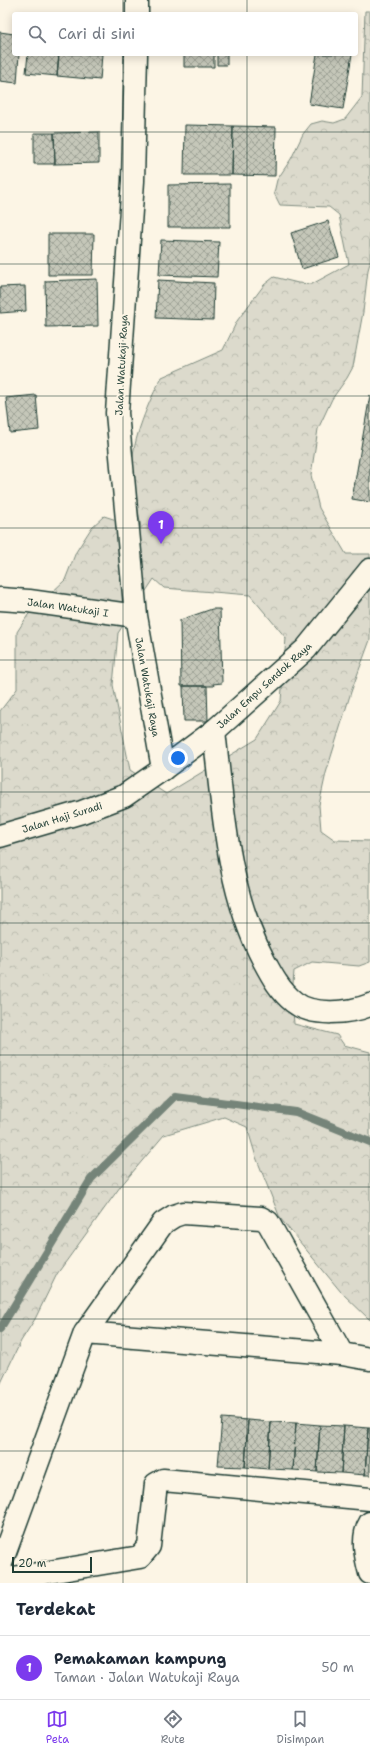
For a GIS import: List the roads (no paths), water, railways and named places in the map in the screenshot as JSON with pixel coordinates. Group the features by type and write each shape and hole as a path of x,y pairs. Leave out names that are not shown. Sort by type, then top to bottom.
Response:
{"street":[{"path":"137,0 137,12"},
{"name":"Jalan Watukaji Raya","path":"136,56 133,181 117,413 136,616 163,770"},
{"name":"Jalan Empu Sendok Raya","path":"163,770 214,731 306,649 370,570"},
{"name":"Jalan Watukaji I","path":"0,599 28,601 136,616"},
{"path":"214,731 226,832 241,907 254,942 271,975 282,992 295,1003 310,1010 336,1012 370,1005"},
{"name":"Jalan Haji Suradi","path":"0,836 82,812 124,796 163,770"},
{"path":"342,1354 268,1222 261,1218 183,1213 167,1220 163,1223 85,1333 0,1563 0,1573 7,1579 140,1557 149,1546 156,1484 163,1480 370,1499"},
{"path":"85,1333 342,1354 370,1359"},
{"path":"370,1523 366,1528 365,1554 370,1573"}],"waterway":[{"path":"0,1329 91,1179 175,1096 296,1112 370,1142"}],"place":[{"name":"Pemakaman kampung","path":"161,544"}]}
